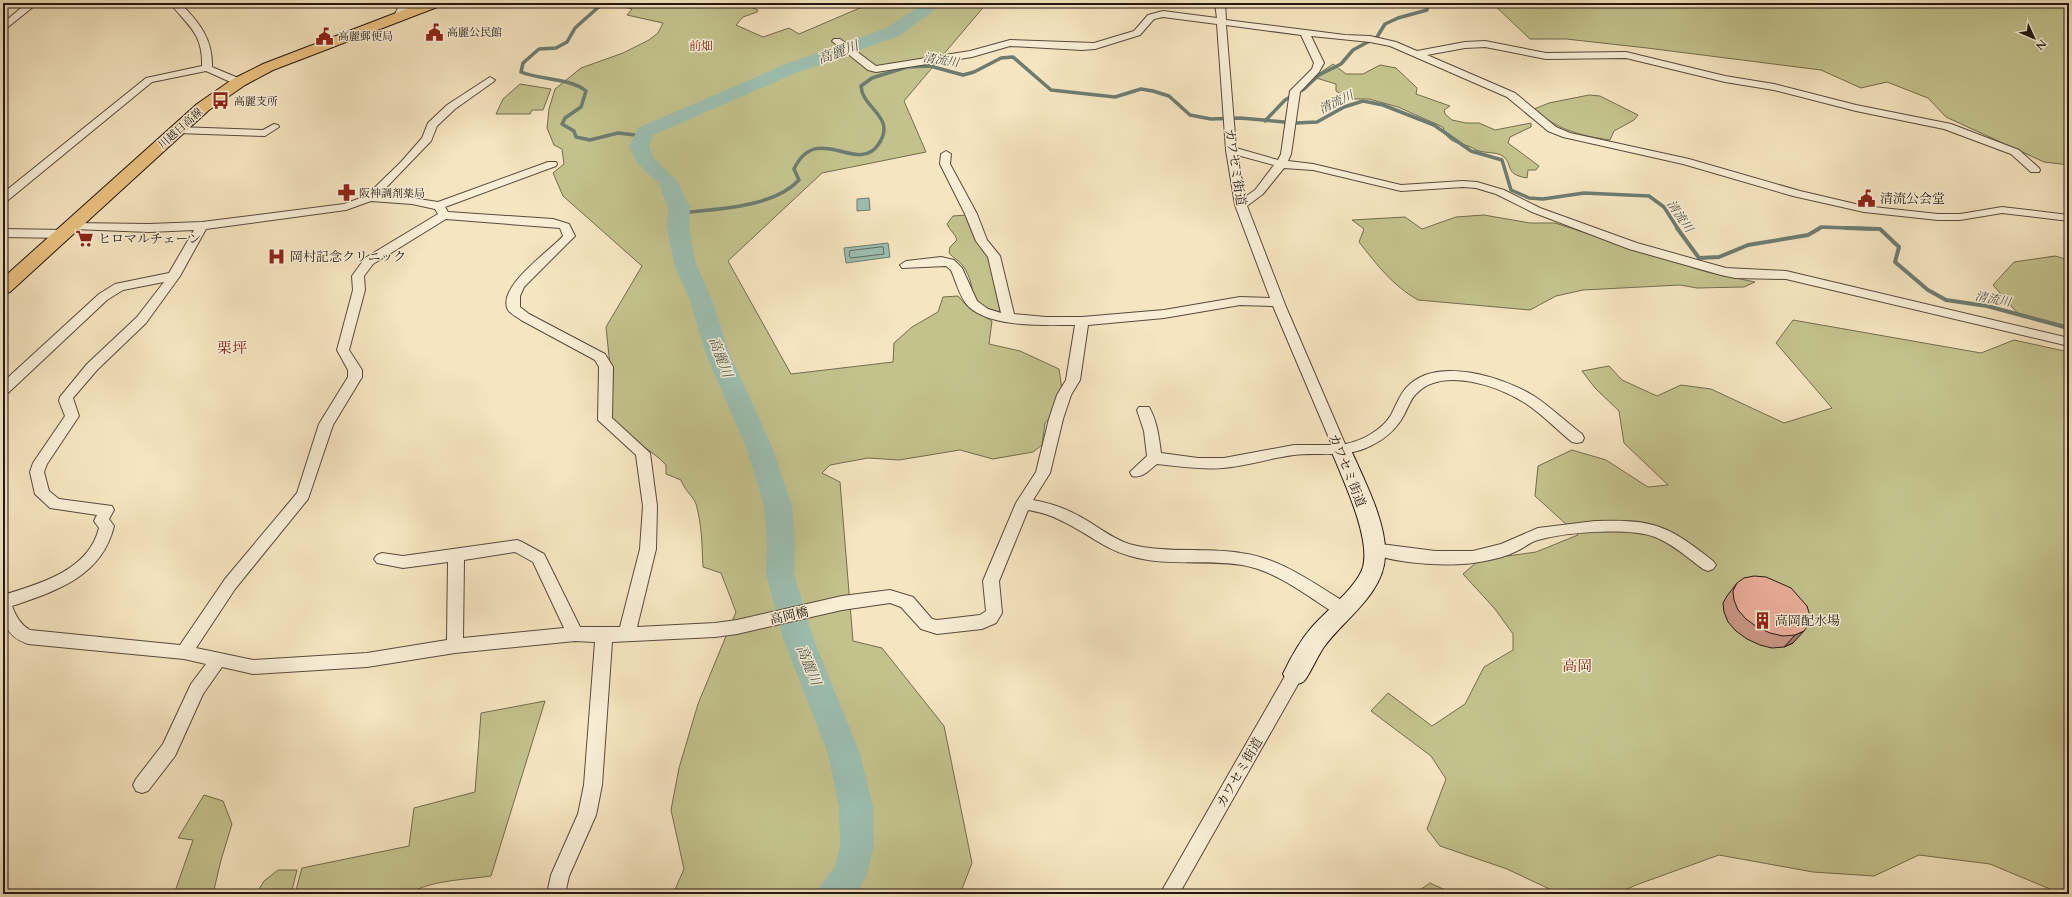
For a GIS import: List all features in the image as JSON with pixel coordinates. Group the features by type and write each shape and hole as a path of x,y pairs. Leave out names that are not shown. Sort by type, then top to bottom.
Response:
{"main road":[{"name":"川越日高線","path":"3,288 203,107 239,82 268,67 400,7 435,3"}],"street":[{"path":"3,28 33,3"},
{"path":"175,3 193,22 206,43 208,53 207,68"},
{"name":"カワセミ街道","path":"1169,894 1312,645 1342,609 1365,585 1374,566 1371,530 1364,510 1341,450 1278,302 1241,205 1231,150 1220,3"},
{"path":"837,41 871,68 876,69 972,54 988,48 1010,43 1082,47 1095,46 1137,32 1151,17 1163,14 1305,33 1384,41 1502,91 1552,129 1567,135 1685,161 1804,195 1864,209 1938,217 1960,217 2002,210 2069,218"},
{"path":"1241,205 1259,192 1281,164 1286,154 1295,91 1316,70 1319,63 1305,33"},
{"path":"1416,54 1465,45 1485,44 1546,56 1600,54 1626,55 1725,80 1774,87 1856,108 1947,126 2015,152 2035,170"},
{"path":"3,199 149,80 167,75 207,68 239,82"},
{"path":"3,233 69,229 202,226 346,207 370,198 406,164 427,139 432,125 451,107 490,80"},
{"path":"178,130 266,133 274,127"},
{"path":"1231,150 1281,164 1313,167 1401,188 1462,184 1477,185 1500,192 1536,210 1632,246 1725,272 1735,274 1786,275 2069,342"},
{"path":"946,154 945,164 972,214 982,242 994,256 1008,317"},
{"path":"184,652 230,584 303,495 326,424 352,386 355,377 355,370 343,350 359,290 358,276 370,261 441,210 552,164"},
{"path":"370,198 412,201 441,210 553,223 566,226 569,231 569,236 562,246 514,292 512,302 514,309 526,317 600,357 606,367 605,420 643,453 650,506 648,549 627,633"},
{"path":"3,390 103,297 119,287 174,276 202,226"},
{"path":"906,265 941,261 950,263 956,268 972,303 984,312 1000,317 1046,322 1082,321 1164,314 1240,301 1278,302"},
{"name":"高岡橋","path":"174,276 160,297 149,308 142,320 92,368 67,398 66,401 72,416 40,463 37,472 42,494 47,500 55,504 68,507 107,510 101,521 107,526 107,533 100,546 87,562 71,575 51,586 3,602 13,626 19,633 28,637 184,652 253,667 340,663 455,646 575,634 604,635 715,630 737,627 842,604 890,596 907,602 927,624 937,627 982,622 994,614 991,581 1023,503"},
{"path":"1082,321 1073,380 1064,395 1056,419 1043,473 1023,503 1048,508 1074,520 1113,545 1131,551 1163,557 1241,559 1260,564 1277,571 1342,609"},
{"path":"1137,472 1154,458 1224,463 1304,449 1341,450 1354,447 1374,437 1390,426 1413,389 1427,379 1443,376 1462,376 1510,388 1551,415 1578,438"},
{"path":"1144,410 1151,431 1154,458"},
{"path":"1373,549 1449,558 1471,557 1494,553 1512,547 1536,534 1553,530 1625,527 1652,530 1676,540 1708,565"},
{"path":"382,559 403,562 456,556 517,546 538,558 575,634"},
{"path":"455,646 456,556"},
{"path":"556,894 560,875 587,815 593,785 604,635"},
{"path":"142,785 169,750 197,689 218,660"}],"shaded area":[{"path":"609,3 743,3 744,5 758,10 757,12 743,17 736,25 763,37 789,28 799,34 862,7 878,3 987,3 904,101 926,152 822,173 728,261 791,374 893,362 894,343 912,327 938,312 943,297 958,296 967,306 992,321 989,344 1020,351 1059,369 1064,404 1045,423 1042,445 1033,452 993,459 960,450 899,460 868,458 830,465 822,473 840,482 853,641 882,648 944,726 972,863 960,894 673,894 684,869 671,810 679,768 698,704 736,612 721,573 703,567 701,528 696,504 681,480 666,474 666,465 659,458 608,420 610,366 606,327 642,266 563,196 553,173 564,164 562,149 554,145 547,128 549,109 555,89 581,68 623,53 649,40 658,33 663,23 627,15 632,9"},
{"path":"1492,3 2069,3 2069,165 2044,162 1946,117 1928,98 1887,82 1861,88 1821,70 1566,39 1530,39"},
{"path":"1333,64 1346,74 1363,74 1380,65 1396,68 1417,88 1416,94 1450,106 1444,110 1445,114 1452,120 1466,123 1479,123 1495,130 1531,123 1531,127 1510,137 1508,143 1539,166 1536,170 1528,170 1527,178 1519,176 1511,171 1507,161 1501,155 1479,151 1469,146 1452,141 1447,136 1443,127 1398,107 1369,99 1348,99 1336,91 1336,84 1316,78 1317,75"},
{"path":"520,84 551,89 543,110 532,110 530,114 496,114 503,99"},
{"path":"1589,95 1600,96 1638,115 1634,120 1614,131 1610,140 1579,134 1560,127 1542,116 1534,109 1549,103"},
{"path":"967,215 991,257 1000,312 988,308 976,300 968,274 963,266 949,253 950,247 957,240 947,224 953,216"},
{"path":"1484,215 1530,223 1555,223 1707,272 1755,282 1744,287 1697,288 1680,285 1583,290 1556,296 1530,310 1418,300 1393,282 1372,259 1359,242 1364,229 1352,220 1405,217 1422,229 1456,217"},
{"path":"2055,256 2069,260 2069,330 2019,315 1993,285 2014,262"},
{"path":"1793,320 1981,353 2014,340 2069,352 2069,894 2062,894 1990,864 1919,855 1874,876 1813,872 1719,855 1636,885 1616,894 1560,894 1507,869 1440,846 1427,829 1446,779 1431,756 1371,711 1388,693 1432,726 1465,704 1484,667 1513,650 1513,634 1495,609 1463,574 1479,560 1536,552 1578,535 1535,496 1538,466 1572,450 1606,460 1648,487 1668,485 1624,443 1619,411 1595,388 1582,371 1609,366 1622,380 1657,396 1681,385 1711,389 1784,423 1832,408 1776,343"},
{"path":"545,701 491,876 437,883 417,889 408,894 295,894 302,868 409,846 414,808 475,792 481,713"},
{"path":"204,795 223,801 232,824 213,894 174,894 193,840 178,838"},
{"path":"278,870 297,870 291,894 256,894 264,881"},
{"path":"1430,883 1454,894 1414,894"}],"water":[{"path":"869,198 870,210 857,211 857,199"},
{"path":"888,243 890,257 846,263 844,248"}],"building":[{"path":"1754,576 1766,577 1791,588 1807,606 1810,616 1809,624 1804,631 1795,635 1783,636 1770,633 1757,627 1746,619 1738,610 1734,600 1733,591 1737,583 1744,578"}],"waterway":[{"path":"603,3 575,28 567,42 556,48 539,49 523,63 521,72 537,77 564,81 586,91 581,107 565,118 562,124 574,131 576,137 590,140 618,133 643,136"},
{"name":"高麗川","path":"835,894 850,875 857,845 856,807 844,754 826,705 798,638 780,574 781,544 778,506 760,449 718,355 701,300 685,264 678,228 679,208 668,182 644,159 639,147 645,132 790,69 893,32 917,14 936,3"},
{"path":"1266,120 1285,100 1304,89 1319,75 1341,64 1353,50 1377,37 1385,24 1398,18 1427,10 1428,3"},
{"name":"清流川","path":"679,213 743,206 774,196 788,189 799,180 794,169 803,155 814,149 825,148 859,155 869,153 878,145 883,135 884,127 882,120 863,94 861,86 872,78 907,67 930,66 963,75 974,72 1001,58 1013,57 1051,90 1115,97 1141,89 1169,96 1190,115 1211,119 1240,118 1266,120"},
{"name":"清流川","path":"1266,120 1296,123 1317,122 1344,107 1363,101 1383,105 1434,125 1471,151 1502,160 1511,190 1529,198 1543,199 1584,193 1649,196 1664,207 1678,229"},
{"name":"清流川","path":"1818,229 1821,227 1856,228"},
{"name":"清流川","path":"1677,228 1699,258 1719,257 1748,245 1808,235 1820,228"},
{"name":"清流川","path":"1846,228 1856,228"},
{"name":"清流川","path":"1856,228 1880,229 1899,247 1895,262 1928,290 1946,300 1987,306 2069,328"},
{"name":"清流川","path":"1856,228 1875,229"}],"place":[{"name":"高麗公民館","path":"434,32"},
{"name":"高麗郵便局","path":"325,36"},
{"name":"高麗支所","path":"221,101"},
{"name":"阪神調剤薬局","path":"346,193"},
{"name":"清流公会堂","path":"1867,198"},
{"name":"ヒロマルチェーン","path":"85,238"},
{"name":"岡村記念クリニック","path":"277,256"},
{"name":"高岡配水場","path":"1762,620"}],"district":[{"name":"前畑","path":"701,46"},
{"name":"栗坪","path":"232,348"},
{"name":"高岡","path":"1577,666"}]}
